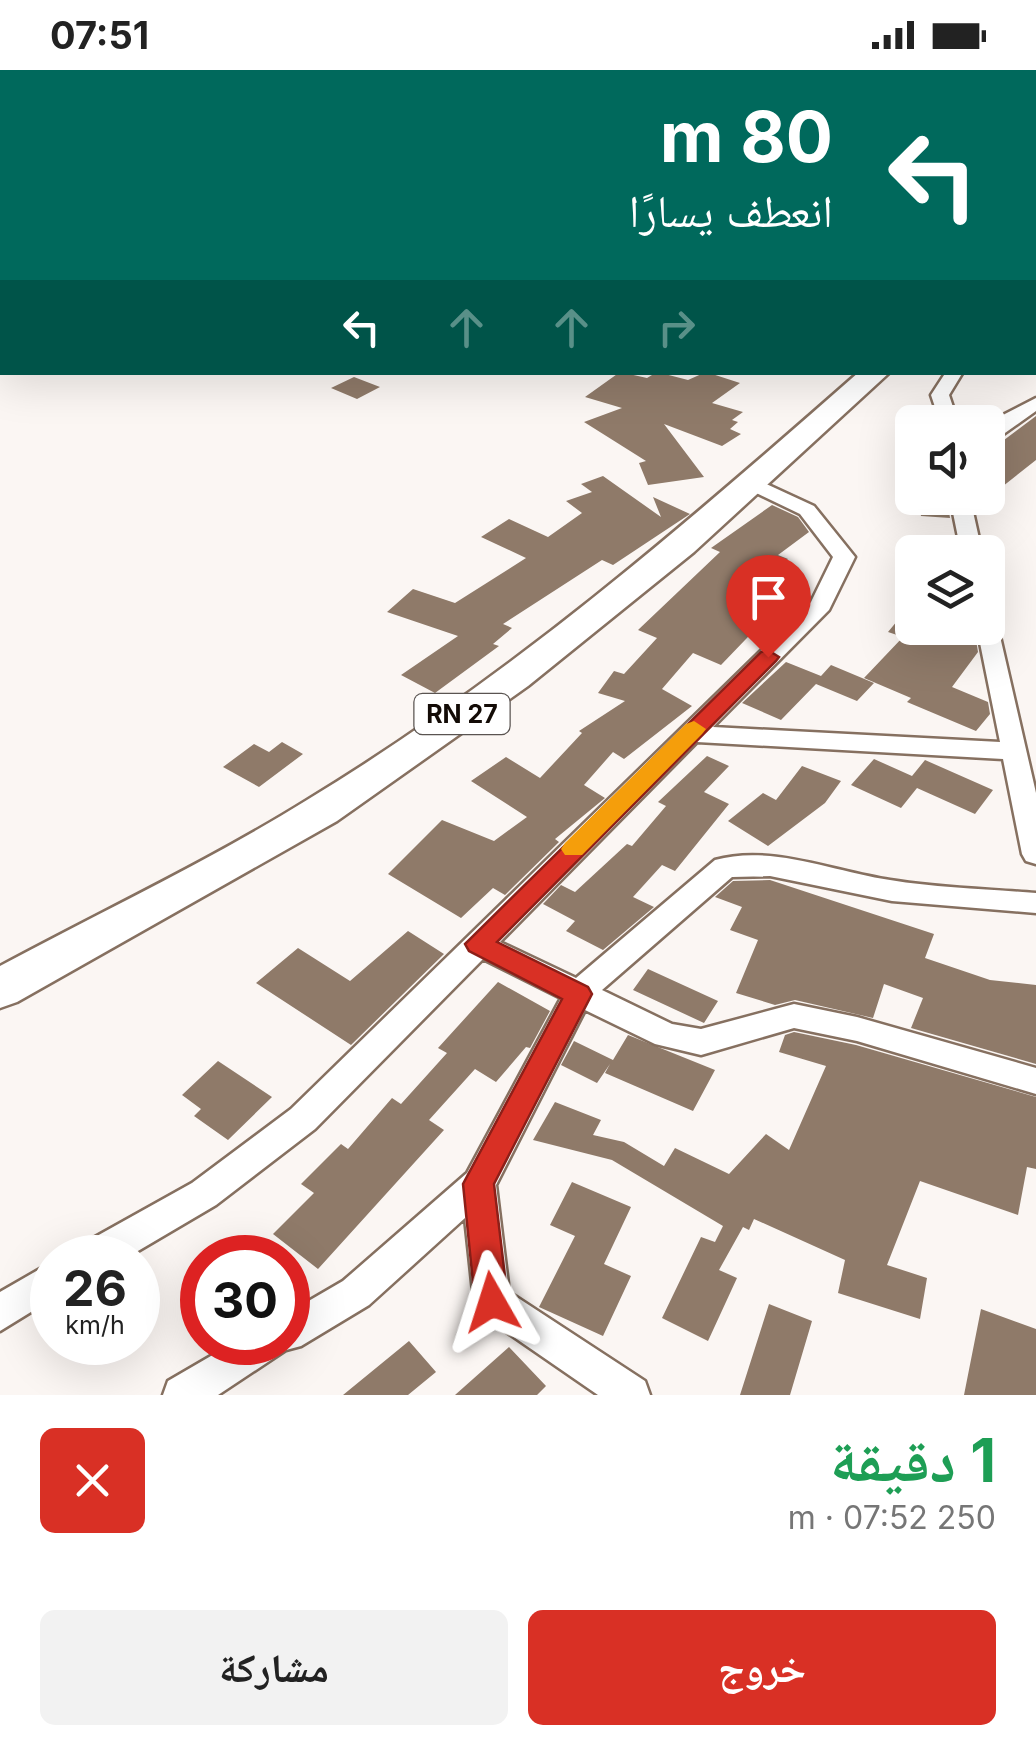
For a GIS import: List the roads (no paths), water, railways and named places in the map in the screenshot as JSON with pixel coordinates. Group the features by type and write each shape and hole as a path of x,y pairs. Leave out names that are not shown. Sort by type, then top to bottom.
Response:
{"main road":[{"name":"RN 27","path":"0,989 322,811 514,678 682,545 873,375"}],"street":[{"path":"943,405 940,395 953,375"},
{"path":"1005,423 1036,403"},
{"path":"132,1235 204,1194 303,1118 821,605 844,557 807,510 751,483"},
{"path":"992,645 1036,854"},
{"path":"689,734 1014,751"},
{"path":"310,1320 356,1292 478,1184 578,994 725,868 770,866 892,892 1036,903"},
{"path":"478,944 666,1035 701,1042 794,1016 857,1028 1036,1081"},
{"path":"478,1184 492,1302 630,1395"},
{"path":"0,1313 30,1294"},
{"path":"182,1395 232,1365"}]}
